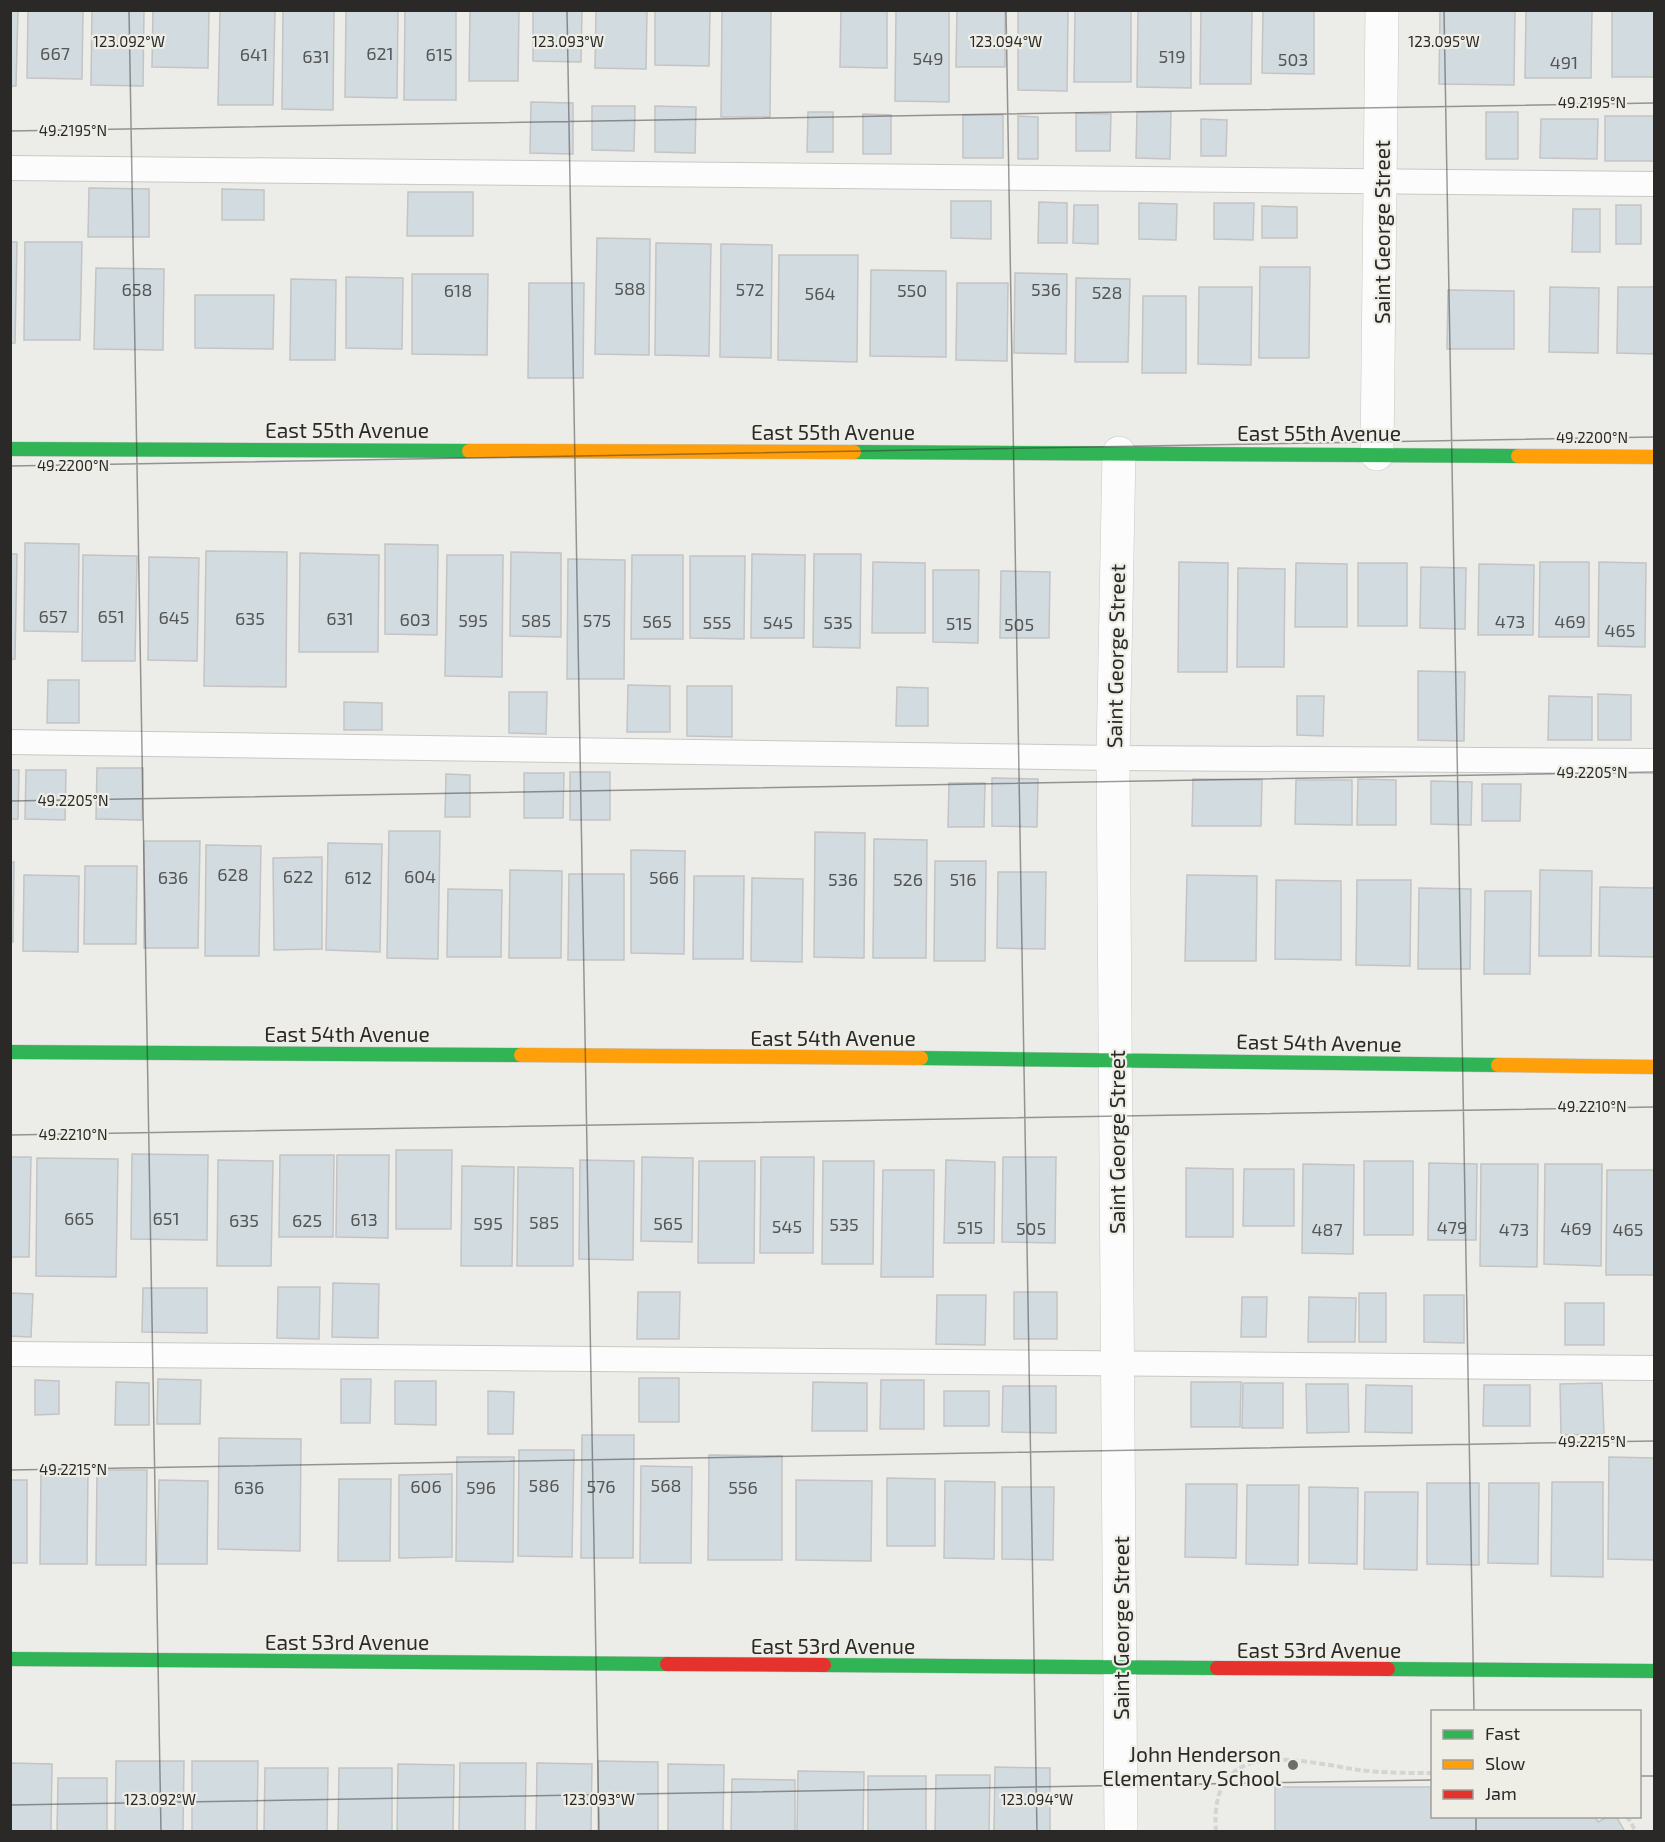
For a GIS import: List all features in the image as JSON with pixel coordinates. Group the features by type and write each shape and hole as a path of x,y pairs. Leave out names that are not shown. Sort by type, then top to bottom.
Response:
{"street":[{"name":"Saint George Street","path":"1377,454 1382,10"},
{"name":"East 55th Avenue","path":"10,449 1654,457"},
{"name":"Saint George Street","path":"1119,453 1113,758 1121,1832"},
{"name":"East 54th Avenue","path":"10,1052 1116,1060 1654,1067"},
{"name":"East 53rd Avenue","path":"10,1659 1120,1669 1654,1671"}],"lane":[{"path":"10,168 1654,184"},
{"path":"10,742 1113,758 1654,761"},
{"path":"10,1354 1654,1368"}],"path":[{"path":"1216,1832 1221,1791 1236,1769 1253,1761 1273,1758 1369,1771 1431,1773"},
{"path":"1628,1818 1636,1832"}],"building":[{"path":"10,10 18,10 16,86 10,86"},
{"path":"28,10 83,10 82,79 27,78"},
{"path":"92,10 144,10 143,86 91,85"},
{"path":"153,10 209,10 208,68 152,67"},
{"path":"220,10 275,10 273,105 218,105"},
{"path":"283,10 334,10 333,110 282,109"},
{"path":"346,10 398,10 397,98 345,97"},
{"path":"405,10 456,10 456,100 404,100"},
{"path":"470,10 519,10 518,81 469,81"},
{"path":"533,10 582,10 581,62 533,61"},
{"path":"596,10 647,10 646,69 595,68"},
{"path":"655,10 710,10 709,66 655,65"},
{"path":"722,10 771,10 770,117 721,117"},
{"path":"841,10 887,10 887,68 840,67"},
{"path":"896,10 949,10 949,102 895,101"},
{"path":"957,10 1005,10 1005,67 956,67"},
{"path":"1018,10 1068,10 1067,91 1018,90"},
{"path":"1075,10 1131,10 1131,82 1074,82"},
{"path":"1138,10 1191,10 1191,88 1137,87"},
{"path":"1201,10 1252,10 1251,84 1200,84"},
{"path":"1263,10 1314,10 1314,74 1262,73"},
{"path":"1440,10 1515,10 1514,85 1439,84"},
{"path":"1526,10 1592,10 1591,78 1525,78"},
{"path":"1612,10 1654,10 1654,77 1612,77"},
{"path":"531,102 573,103 573,154 530,153"},
{"path":"592,106 635,106 634,151 592,150"},
{"path":"655,106 696,107 695,153 655,152"},
{"path":"808,112 833,112 833,152 807,152"},
{"path":"1137,112 1171,112 1170,159 1136,158"},
{"path":"1486,112 1518,112 1518,159 1486,159"},
{"path":"1076,113 1111,114 1110,151 1076,151"},
{"path":"863,114 891,115 891,154 863,154"},
{"path":"963,115 1003,115 1003,158 963,158"},
{"path":"1018,116 1038,117 1038,159 1018,159"},
{"path":"1605,116 1654,116 1654,161 1605,161"},
{"path":"1201,119 1227,120 1226,156 1201,156"},
{"path":"1541,119 1598,119 1597,159 1540,158"},
{"path":"89,188 149,189 149,237 88,237"},
{"path":"222,189 264,190 264,220 222,220"},
{"path":"408,192 473,192 473,236 407,236"},
{"path":"951,201 991,201 991,239 951,238"},
{"path":"1039,202 1067,203 1067,243 1038,243"},
{"path":"1139,203 1177,204 1176,240 1139,239"},
{"path":"1214,203 1254,203 1253,240 1214,239"},
{"path":"1074,205 1098,205 1098,244 1073,243"},
{"path":"1616,205 1641,205 1641,244 1616,244"},
{"path":"1262,206 1297,207 1297,238 1262,238"},
{"path":"1573,209 1600,209 1600,252 1572,252"},
{"path":"597,238 650,239 649,355 595,354"},
{"path":"10,242 17,242 15,343 10,343"},
{"path":"25,242 82,242 80,340 24,340"},
{"path":"656,243 711,244 709,356 655,355"},
{"path":"721,244 772,245 771,358 720,357"},
{"path":"779,255 858,255 857,362 778,360"},
{"path":"1260,267 1310,267 1309,358 1259,358"},
{"path":"96,268 164,269 163,350 94,349"},
{"path":"871,270 946,271 946,357 870,356"},
{"path":"1015,273 1067,274 1066,354 1014,353"},
{"path":"412,274 488,274 487,355 412,354"},
{"path":"346,277 403,278 402,349 346,348"},
{"path":"1076,278 1130,279 1128,362 1075,362"},
{"path":"291,279 336,280 335,360 290,360"},
{"path":"529,283 584,283 583,378 528,378"},
{"path":"957,283 1008,283 1007,361 956,360"},
{"path":"1199,287 1252,287 1251,365 1198,364"},
{"path":"1550,287 1599,288 1598,353 1549,352"},
{"path":"1618,287 1654,287 1654,354 1617,353"},
{"path":"1448,290 1514,291 1514,349 1447,349"},
{"path":"195,295 274,295 273,349 195,348"},
{"path":"1143,296 1186,296 1186,373 1142,373"},
{"path":"25,543 79,544 78,632 24,631"},
{"path":"385,544 438,545 437,635 385,634"},
{"path":"206,551 287,552 286,687 204,686"},
{"path":"511,552 561,553 561,637 510,636"},
{"path":"300,553 379,555 378,652 299,652"},
{"path":"10,554 17,554 15,659 10,659"},
{"path":"752,554 805,555 804,638 751,638"},
{"path":"814,554 861,554 860,648 813,647"},
{"path":"83,555 137,556 135,661 82,661"},
{"path":"447,555 503,555 502,677 445,676"},
{"path":"632,555 683,555 683,639 631,639"},
{"path":"690,556 745,556 744,639 690,638"},
{"path":"149,557 199,558 197,661 148,660"},
{"path":"568,559 625,560 624,679 567,679"},
{"path":"873,562 925,563 925,633 872,633"},
{"path":"1179,562 1228,563 1227,672 1178,672"},
{"path":"1540,562 1589,562 1589,637 1539,637"},
{"path":"1599,562 1646,563 1645,647 1598,646"},
{"path":"1296,563 1347,564 1347,627 1295,627"},
{"path":"1358,563 1407,563 1407,626 1358,626"},
{"path":"1479,564 1534,565 1533,635 1478,635"},
{"path":"1421,567 1466,568 1465,629 1420,628"},
{"path":"1238,568 1285,569 1284,667 1237,667"},
{"path":"933,570 979,570 978,643 933,642"},
{"path":"1001,571 1050,572 1049,638 1000,638"},
{"path":"1418,671 1465,672 1464,741 1418,740"},
{"path":"48,680 79,680 79,723 47,723"},
{"path":"628,685 670,686 670,732 627,732"},
{"path":"687,686 732,686 732,737 687,736"},
{"path":"897,687 928,688 928,726 896,726"},
{"path":"509,692 547,692 546,734 509,733"},
{"path":"1598,694 1631,695 1631,740 1598,740"},
{"path":"1297,696 1324,696 1323,736 1297,735"},
{"path":"1549,696 1592,697 1592,740 1548,740"},
{"path":"344,702 382,703 382,730 344,730"},
{"path":"97,768 143,768 142,820 96,819"},
{"path":"10,770 19,770 18,819 10,819"},
{"path":"26,770 66,770 65,820 25,819"},
{"path":"570,772 610,772 610,820 570,820"},
{"path":"524,773 564,773 563,818 524,818"},
{"path":"446,774 470,775 470,817 445,817"},
{"path":"992,778 1038,779 1037,827 992,826"},
{"path":"1193,779 1262,780 1261,826 1192,826"},
{"path":"1358,779 1396,780 1396,825 1357,825"},
{"path":"1296,780 1352,780 1352,825 1295,824"},
{"path":"1431,781 1472,782 1471,825 1431,824"},
{"path":"949,783 985,783 984,827 948,827"},
{"path":"1482,784 1521,784 1520,821 1482,821"},
{"path":"389,831 440,831 438,959 387,958"},
{"path":"815,832 865,833 864,958 814,957"},
{"path":"874,839 927,840 926,958 873,958"},
{"path":"144,841 200,841 198,948 144,948"},
{"path":"328,843 382,844 380,952 326,950"},
{"path":"206,845 261,846 259,956 205,956"},
{"path":"631,850 685,851 684,954 631,953"},
{"path":"322,857 322,949 274,950 273,858"},
{"path":"935,861 986,861 985,961 934,961"},
{"path":"10,862 14,862 13,942 10,942"},
{"path":"85,866 137,866 136,944 84,944"},
{"path":"510,870 562,871 561,958 509,958"},
{"path":"1540,870 1592,871 1591,956 1539,956"},
{"path":"998,872 1046,872 1045,949 997,948"},
{"path":"569,874 624,874 624,960 568,960"},
{"path":"24,875 79,876 78,952 23,951"},
{"path":"1187,875 1257,876 1256,961 1185,961"},
{"path":"694,876 744,876 743,959 693,959"},
{"path":"752,878 803,879 802,962 751,961"},
{"path":"1276,880 1341,881 1341,960 1275,959"},
{"path":"1357,880 1411,880 1410,966 1356,965"},
{"path":"1600,887 1654,888 1654,957 1599,956"},
{"path":"1419,888 1471,889 1470,969 1418,969"},
{"path":"448,889 502,890 501,957 447,957"},
{"path":"1485,891 1531,891 1530,974 1484,974"},
{"path":"396,1150 452,1150 451,1229 396,1229"},
{"path":"132,1154 208,1155 207,1240 131,1239"},
{"path":"280,1155 334,1155 333,1237 279,1237"},
{"path":"337,1155 389,1155 388,1238 336,1237"},
{"path":"10,1157 31,1157 29,1257 10,1257"},
{"path":"642,1157 693,1158 692,1242 641,1241"},
{"path":"761,1157 814,1157 813,1253 760,1253"},
{"path":"1003,1157 1056,1157 1055,1243 1002,1242"},
{"path":"37,1158 118,1159 116,1277 36,1276"},
{"path":"218,1160 273,1161 271,1266 217,1266"},
{"path":"580,1160 634,1161 633,1260 579,1259"},
{"path":"946,1160 995,1162 994,1243 944,1243"},
{"path":"699,1161 755,1161 754,1263 698,1263"},
{"path":"823,1161 874,1161 873,1264 822,1264"},
{"path":"1364,1161 1413,1161 1413,1235 1364,1235"},
{"path":"1429,1163 1477,1164 1476,1240 1428,1240"},
{"path":"1303,1164 1354,1165 1353,1254 1302,1253"},
{"path":"1481,1164 1538,1164 1537,1267 1480,1266"},
{"path":"1545,1164 1602,1164 1601,1266 1544,1264"},
{"path":"462,1166 514,1167 512,1266 461,1266"},
{"path":"518,1167 573,1168 573,1266 517,1266"},
{"path":"1186,1168 1233,1169 1233,1237 1186,1237"},
{"path":"1244,1169 1294,1169 1294,1226 1243,1226"},
{"path":"883,1170 934,1170 933,1277 881,1277"},
{"path":"1607,1170 1654,1170 1654,1275 1606,1275"},
{"path":"333,1283 379,1284 378,1338 332,1337"},
{"path":"278,1287 320,1287 319,1339 277,1338"},
{"path":"143,1288 207,1288 207,1333 142,1332"},
{"path":"638,1292 680,1292 679,1339 637,1339"},
{"path":"1014,1292 1057,1292 1057,1339 1014,1339"},
{"path":"10,1293 33,1294 31,1337 10,1336"},
{"path":"1359,1293 1386,1293 1386,1342 1359,1342"},
{"path":"937,1295 986,1295 985,1345 936,1344"},
{"path":"1424,1295 1464,1295 1464,1343 1424,1342"},
{"path":"1242,1297 1267,1297 1266,1337 1241,1337"},
{"path":"1309,1297 1356,1298 1355,1342 1308,1342"},
{"path":"1565,1303 1604,1303 1604,1345 1565,1345"},
{"path":"639,1378 679,1378 679,1422 639,1422"},
{"path":"158,1379 201,1380 200,1424 157,1424"},
{"path":"341,1379 371,1379 370,1423 341,1423"},
{"path":"35,1380 59,1381 59,1414 35,1415"},
{"path":"881,1380 924,1380 924,1429 880,1429"},
{"path":"395,1381 436,1381 436,1425 395,1424"},
{"path":"116,1382 149,1383 149,1425 115,1425"},
{"path":"813,1382 867,1383 867,1431 812,1431"},
{"path":"1191,1382 1241,1382 1240,1427 1191,1427"},
{"path":"1243,1383 1283,1383 1283,1428 1242,1428"},
{"path":"1602,1383 1604,1434 1561,1435 1560,1384"},
{"path":"1306,1384 1348,1384 1349,1432 1307,1433"},
{"path":"1366,1385 1412,1386 1412,1433 1365,1432"},
{"path":"1484,1385 1530,1385 1530,1426 1483,1426"},
{"path":"1003,1386 1056,1386 1056,1433 1002,1432"},
{"path":"488,1391 514,1392 513,1434 488,1434"},
{"path":"944,1391 989,1391 989,1426 944,1426"},
{"path":"582,1435 634,1435 633,1558 581,1558"},
{"path":"219,1438 301,1439 300,1551 218,1549"},
{"path":"519,1450 574,1450 572,1557 518,1556"},
{"path":"709,1455 782,1456 782,1560 708,1560"},
{"path":"457,1457 514,1457 513,1562 456,1561"},
{"path":"1609,1457 1654,1458 1654,1560 1608,1559"},
{"path":"641,1466 692,1467 691,1563 640,1563"},
{"path":"41,1469 88,1470 87,1564 40,1564"},
{"path":"97,1470 147,1470 146,1565 96,1565"},
{"path":"452,1474 452,1557 399,1558 399,1475"},
{"path":"887,1478 935,1479 935,1546 887,1546"},
{"path":"339,1479 391,1479 390,1561 338,1561"},
{"path":"10,1480 27,1480 27,1563 10,1563"},
{"path":"159,1480 208,1481 207,1564 157,1564"},
{"path":"796,1480 872,1481 871,1561 796,1560"},
{"path":"945,1481 995,1482 994,1559 944,1558"},
{"path":"1552,1482 1603,1482 1603,1577 1551,1576"},
{"path":"1427,1483 1479,1483 1479,1565 1427,1564"},
{"path":"1489,1483 1539,1483 1538,1564 1488,1563"},
{"path":"1186,1484 1237,1484 1236,1558 1185,1557"},
{"path":"1247,1485 1299,1485 1298,1565 1246,1564"},
{"path":"1002,1487 1054,1487 1053,1560 1002,1559"},
{"path":"1309,1487 1358,1488 1357,1564 1309,1563"},
{"path":"1365,1492 1418,1492 1417,1570 1364,1569"},
{"path":"116,1761 184,1761 183,1832 115,1832"},
{"path":"192,1761 258,1761 257,1832 192,1832"},
{"path":"598,1761 658,1762 658,1832 598,1832"},
{"path":"10,1763 52,1764 51,1832 10,1832"},
{"path":"460,1763 526,1763 525,1832 459,1832"},
{"path":"537,1763 592,1764 591,1832 536,1832"},
{"path":"398,1764 454,1765 453,1832 397,1832"},
{"path":"668,1764 724,1765 723,1832 668,1832"},
{"path":"995,1767 1050,1768 1050,1832 994,1832"},
{"path":"265,1768 328,1768 327,1832 264,1832"},
{"path":"339,1768 392,1768 392,1832 338,1832"},
{"path":"798,1771 864,1772 863,1832 797,1832"},
{"path":"936,1775 990,1775 989,1832 935,1832"},
{"path":"868,1776 926,1776 926,1832 868,1832"},
{"path":"58,1778 107,1778 107,1832 57,1832"},
{"path":"732,1779 795,1780 795,1832 731,1832"},
{"path":"1275,1787 1431,1787 1431,1818 1596,1818 1598,1822 1605,1818 1617,1818 1625,1832 1275,1832"}],"traffic: fast":[{"path":"10,449 469,451"},
{"path":"854,452 1518,456"},
{"path":"10,1052 521,1055"},
{"path":"921,1058 1498,1065"},
{"path":"10,1659 667,1664"},
{"path":"824,1665 1217,1668"},
{"path":"1388,1669 1654,1671"}],"traffic: slow":[{"path":"469,451 854,452"},
{"path":"1518,456 1654,457"},
{"path":"521,1055 921,1058"},
{"path":"1498,1065 1654,1067"}],"traffic: jam":[{"path":"667,1664 824,1665"},
{"path":"1217,1668 1388,1669"}],"place":[{"name":"John Henderson Elementary School","path":"1293,1765"}]}
